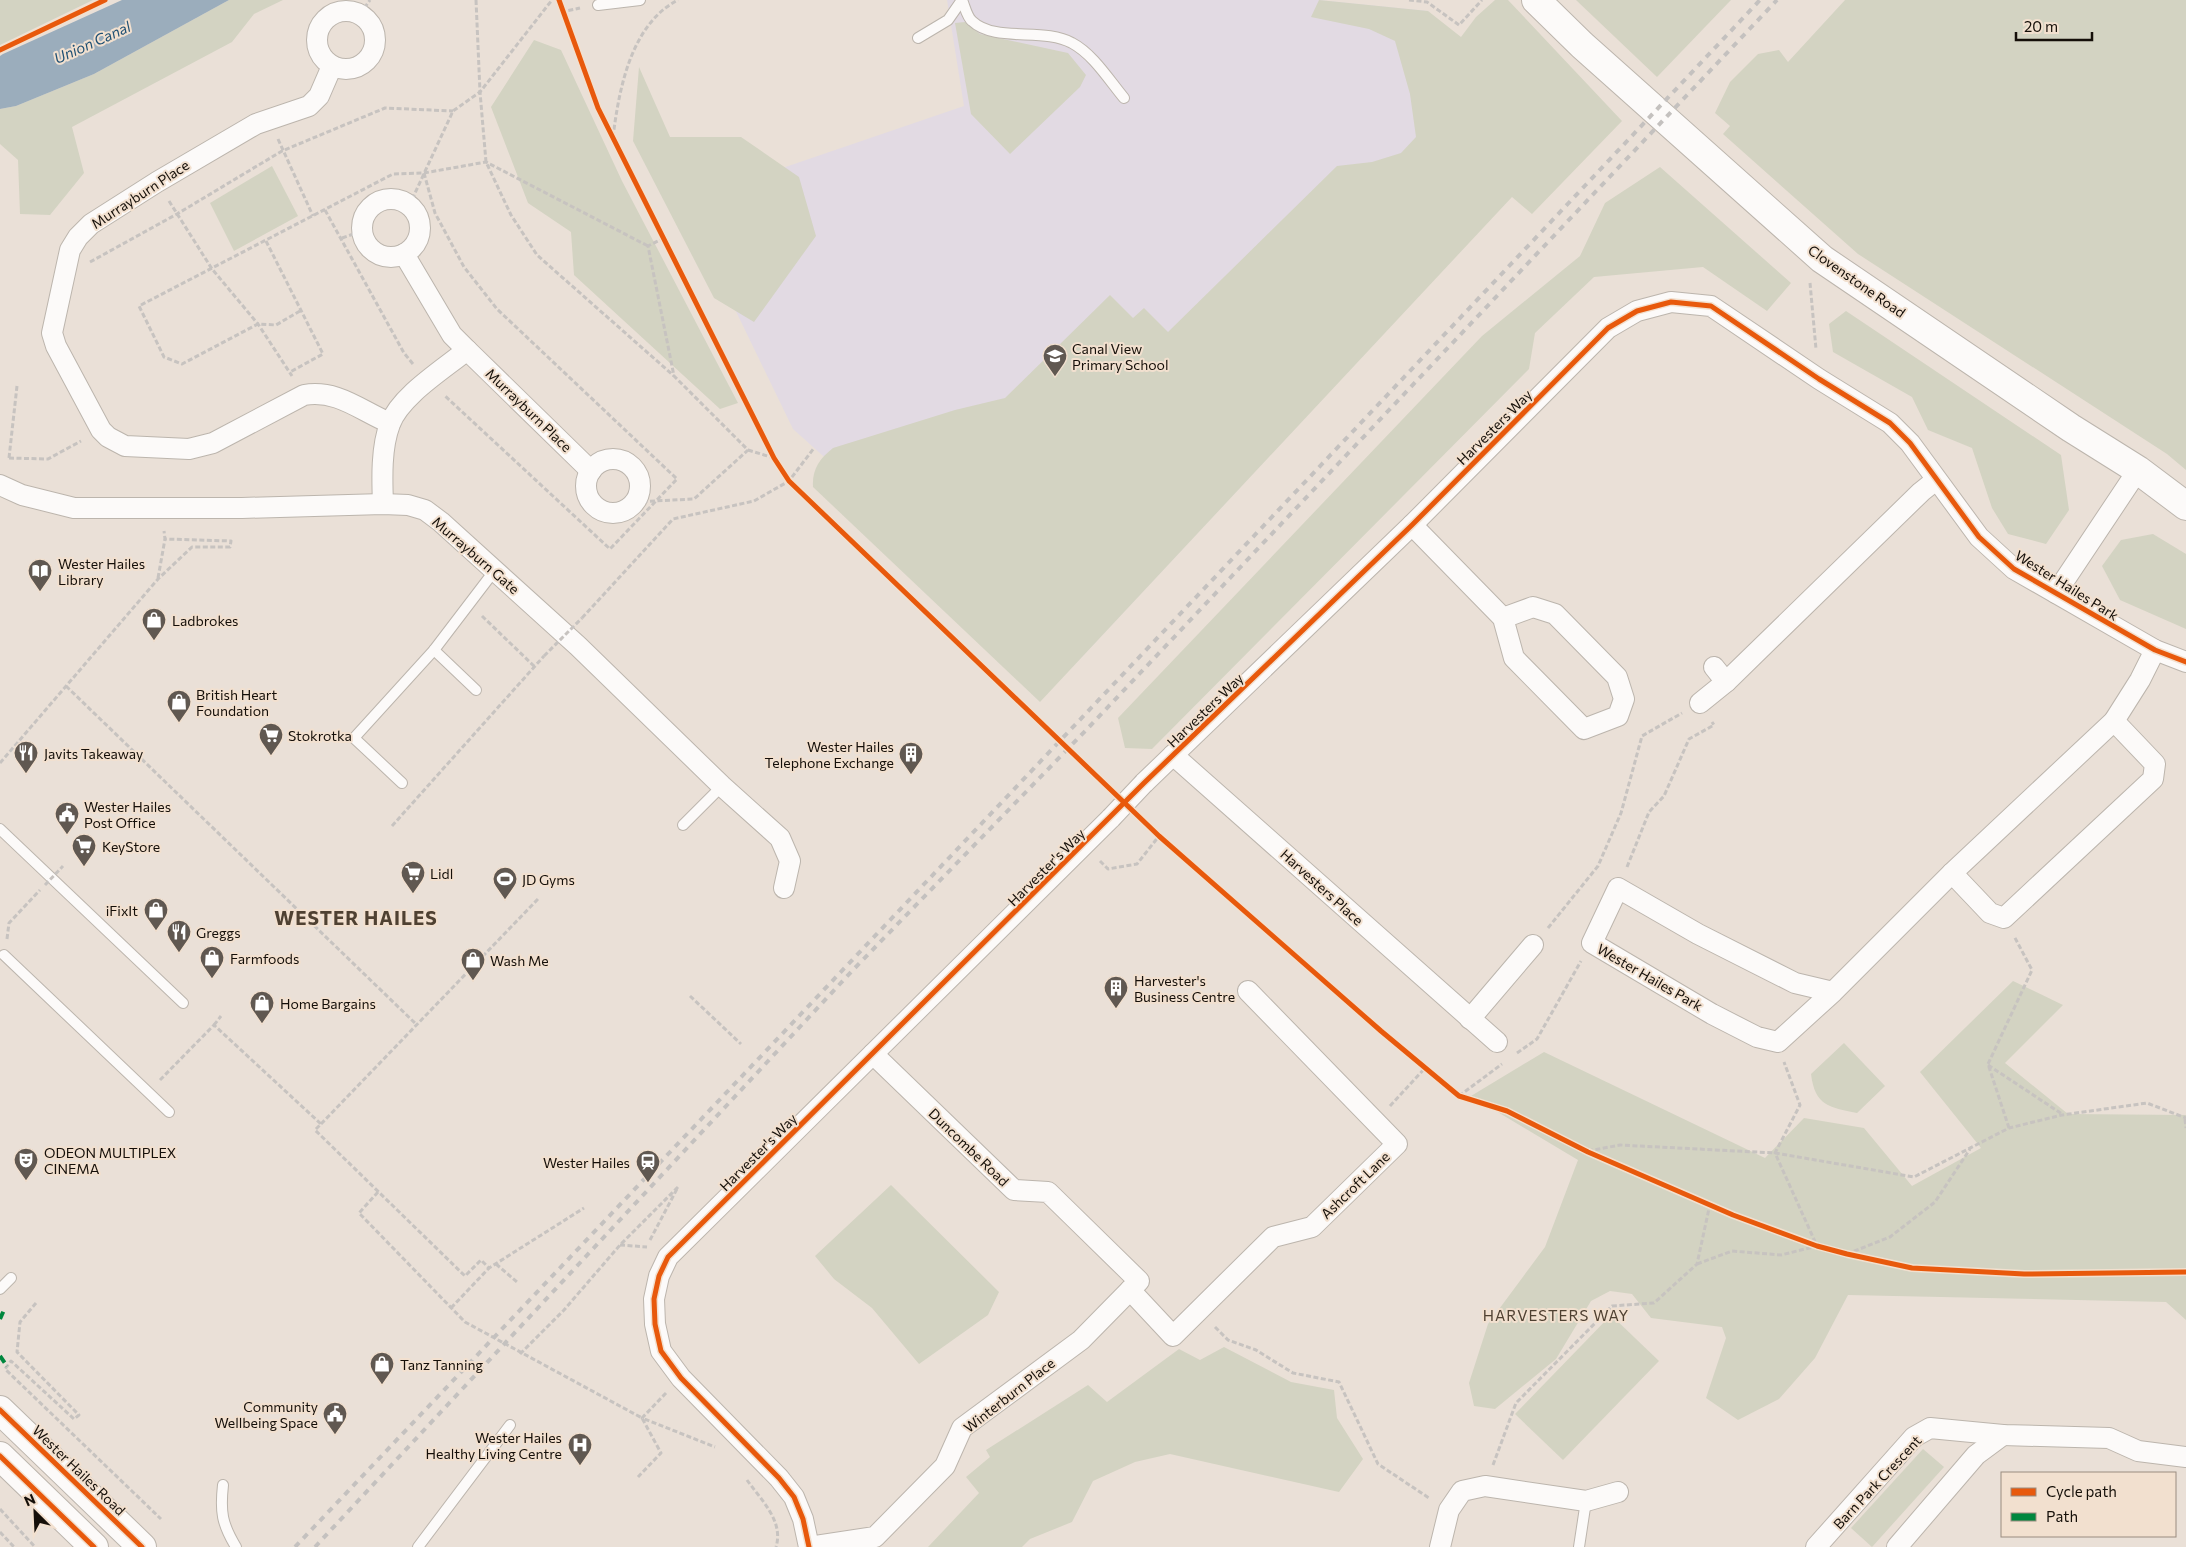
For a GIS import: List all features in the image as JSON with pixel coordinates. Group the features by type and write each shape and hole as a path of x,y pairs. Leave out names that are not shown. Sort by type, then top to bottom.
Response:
{"street":[{"name":"Clovenstone Road","path":"1536,0 1582,45 1822,259 2071,428 2138,470 2186,506"},
{"path":"365,7 374,32 375,43 372,54 365,63 354,68 343,69 332,66 323,58 318,48 316,37 320,26 328,17 338,11 365,7"},
{"name":"Murrayburn Place","path":"332,66 319,96 309,106 271,117 157,182 91,224 78,237 70,250 52,333 56,346 101,430 108,437 125,446 189,449 213,443 304,395 318,392 334,395 390,424"},
{"path":"388,199 399,200 409,206 416,214 420,225 419,236 413,246 404,254 394,256 377,253 365,241 362,231 363,220 368,210 377,202 388,199"},
{"name":"Murrayburn Place","path":"404,254 452,335 591,471"},
{"name":"Harvesters Way","path":"1111,818 1144,783 1412,525 1608,328 1637,311 1672,302 1711,306 1819,380 1890,423 1910,443 1936,480"},
{"path":"383,504 386,442 390,424 409,397 466,350"},
{"path":"608,460 619,460 629,465 636,472 640,482 639,493 635,502 627,509 617,513 607,513 597,508 590,501 586,491 587,480 591,471 599,464 608,460"},
{"name":"Wester Hailes Park","path":"2056,593 2138,470"},
{"name":"Murrayburn Gate","path":"2,476 22,495 74,508 383,504 408,505 425,510 441,522 578,646 722,786 780,838 790,861 784,888"},
{"path":"1700,703 1720,674 1936,480"},
{"name":"Wester Hailes Park","path":"1936,480 1979,537 2014,569 2155,650 2186,662"},
{"path":"1412,525 1504,618 1514,658 1584,728 1618,716 1624,699 1617,677 1555,614 1533,607 1504,618"},
{"path":"1778,1042 1833,992 1952,873 2114,721 2155,650"},
{"path":"1952,873 1990,913 2004,918 2153,779 2155,764 2114,721"},
{"name":"Harvesters Place","path":"1173,755 1497,1042"},
{"name":"Harvester's Way","path":"809,1547 803,1519 794,1497 779,1478 681,1378 661,1351 654,1324 654,1300 659,1276 668,1257 1111,818"},
{"path":"1618,888 1698,934 1795,983 1833,992"},
{"name":"Wester Hailes Park","path":"1618,888 1592,943 1712,1014 1757,1037 1778,1042"},
{"path":"1470,1019 1534,945"},
{"name":"Ashcroft Lane","path":"1135,1286 1173,1336 1273,1237 1312,1226 1397,1144 1248,991"},
{"name":"Duncombe Road","path":"873,1054 1014,1190 1048,1192 1135,1286"},
{"name":"Winterburn Place","path":"809,1547 875,1537 945,1466 962,1428 1081,1340 1135,1286"},
{"name":"Wester Hailes Road","path":"0,1410 142,1547"},
{"name":"Barn Park Crescent","path":"1816,1547 1914,1437 1930,1428 2003,1435 2109,1438 2138,1451 2186,1457"},
{"path":"1897,1547 1976,1455 2003,1435"},
{"path":"0,1456 94,1547"},
{"path":"1440,1547 1449,1510 1462,1491 1485,1486 1586,1501 1618,1492"}],"lane":[{"path":"598,5 640,0"},
{"path":"918,38 948,20 962,0"},
{"path":"962,0 971,20 987,30 1042,36 1071,42 1090,58 1124,98"},
{"path":"402,783 354,738 434,650 495,570"},
{"path":"434,650 476,690"},
{"path":"684,825 722,786"},
{"path":"0,829 183,1003"},
{"path":"4,955 169,1112"},
{"path":"0,1289 10,1278"},
{"path":"418,1547 510,1425"},
{"path":"223,1485 221,1507 225,1529 236,1547"},
{"path":"1579,1547 1586,1501"}],"path":[{"path":"476,0 480,92 486,162 511,215 538,255 674,376 748,450 774,458"},
{"path":"409,206 453,111 480,92 552,0"},
{"path":"613,137 618,97 624,74 634,51 662,11 678,0"},
{"path":"1409,0 1426,2 1459,25 1482,0"},
{"path":"63,277 177,214 282,151 386,108 453,111"},
{"path":"271,117 282,151 313,216"},
{"path":"300,312 276,325 258,324 182,364 164,357 138,306 393,174 424,172 486,162 648,246"},
{"path":"157,182 212,269 258,324 304,395"},
{"path":"342,238 362,231"},
{"path":"648,246 664,238"},
{"path":"266,241 300,312 323,354 290,372"},
{"path":"1802,241 1810,277 1819,380"},
{"path":"648,246 674,376"},
{"path":"2,476 9,458 17,386"},
{"path":"9,458 48,459 101,430"},
{"path":"392,826 544,656 582,618 673,519 754,501 789,481 814,448"},
{"path":"635,502 694,499 748,450"},
{"path":"158,579 165,539 160,508"},
{"path":"0,763 158,579 192,546 230,547 230,541 165,539"},
{"path":"468,603 535,667"},
{"path":"66,686 417,1025"},
{"path":"1534,945 1598,866 1621,813 1642,736 1700,703 1714,725 1689,739 1664,796 1649,812 1618,888"},
{"path":"1083,845 1108,869 1137,864 1159,836"},
{"path":"4,955 10,923 63,866"},
{"path":"489,1268 481,1260 465,1276 444,1253 315,1130 538,899"},
{"path":"2004,918 2032,970 1988,1064 2009,1128"},
{"path":"1513,1056 1537,1039 1592,943"},
{"path":"690,996 741,1044"},
{"path":"148,1092 222,1016"},
{"path":"214,1025 321,1124"},
{"path":"1776,1153 1800,1106 1778,1042"},
{"path":"1459,1096 1506,1062"},
{"path":"1988,1064 2062,1115"},
{"path":"1376,1121 1425,1068"},
{"path":"1588,1152 1620,1145 1776,1153 1914,1177 2009,1128 2062,1115 2147,1103 2185,1119 2186,1128"},
{"path":"1847,1254 1890,1237 1935,1202 1970,1147"},
{"path":"1485,1486 1516,1403 1612,1306 1654,1304 1697,1264 1732,1251 1781,1255 1817,1246 1776,1153"},
{"path":"520,1354 564,1310 620,1245 678,1187 647,1247"},
{"path":"378,1192 359,1213 465,1322 520,1354 642,1418 717,1448 722,1452"},
{"path":"1697,1264 1710,1204"},
{"path":"451,1308 489,1268 584,1208"},
{"path":"620,1245 647,1247 668,1257"},
{"path":"496,1264 517,1282"},
{"path":"36,1303 20,1322 17,1352 79,1415 74,1419 11,1361 5,1368 161,1519"},
{"path":"1198,1311 1228,1340 1256,1350 1293,1373 1339,1382 1378,1464 1449,1510"},
{"path":"642,1418 681,1378"},
{"path":"638,1477 661,1453 642,1418"},
{"path":"744,1477 776,1521 779,1537 776,1547"},
{"path":"0,1508 35,1547"},
{"path":"0,1532 14,1547"}],"shaded area":[{"name":"Canal View Primary School","path":"947,0 1318,0 1428,11 1512,196 1079,660 918,541 793,429 683,202 964,106"}],"green space":[{"path":"0,0 93,0 0,45"},
{"path":"229,0 283,0 254,14 232,42 72,127 84,173 50,215 20,214 18,160 0,144 0,109 16,106 94,74"},
{"path":"1319,0 1428,11 1461,37 1476,17 1495,0 1508,0 1622,121 1532,214 1512,197 1040,702 813,487 815,470 824,456 833,448 955,410 1005,398 1110,295 1133,318 1144,308 1168,332 1337,166 1372,162 1401,153 1416,137 1410,94 1395,41 1369,29 1311,17"},
{"path":"1576,0 1731,0 1657,77"},
{"path":"1845,0 2186,0 2186,470 2167,454 1858,254 1723,134 1730,126 1715,113 1730,82 1758,54 1779,50 1788,62"},
{"path":"965,22 980,34 1068,53 1086,75 1080,87 1010,154 971,114 955,23"},
{"path":"534,40 561,50 622,181 738,403 720,409 574,275 571,232 528,203 491,107"},
{"path":"639,67 670,137 741,137 799,177 816,236 754,322 714,298 633,141"},
{"path":"272,166 298,216 234,251 210,203"},
{"path":"1660,167 1791,283 1767,311 1703,267 1594,277 1535,333 1529,369 1152,749 1125,748 1118,718 1482,336 1580,256 1605,203"},
{"path":"1846,311 2061,455 2069,510 2046,544 2008,534 1992,508 1972,448 1928,430 1912,397 1833,352 1829,324"},
{"path":"2153,534 2186,554 2186,629 2120,600 2102,566 2121,540"},
{"path":"2013,981 2063,1005 2005,1063 2068,1114 2186,1115 2186,1320 2166,1302 1848,1295 1815,1358 1779,1399 1738,1420 1706,1398 1726,1338 1722,1327 1651,1318 1632,1294 1610,1291 1591,1301 1556,1359 1495,1409 1474,1406 1469,1383 1488,1324 1545,1247 1578,1160 1471,1096 1544,1052 1765,1158 1804,1118 1864,1128 1912,1186 1981,1148 1920,1072"},
{"path":"1844,1043 1885,1086 1857,1113 1839,1109 1825,1103 1816,1093 1813,1085 1811,1074"},
{"path":"891,1185 999,1292 988,1315 919,1364 872,1308 834,1279 815,1256"},
{"path":"1611,1315 1659,1361 1563,1460 1515,1414"},
{"path":"1224,1347 1291,1382 1334,1390 1337,1418 1363,1459 1339,1492 1170,1454 1135,1462 1093,1481 1072,1522 1030,1539 1022,1547 928,1547 979,1493 966,1477 990,1457 986,1450 1088,1385 1107,1402 1179,1349 1200,1360"},
{"path":"1923,1449 1944,1467 1872,1547 1851,1528"}],"water":[{"name":"Union Canal","path":"122,0 229,0 94,74 16,106 0,109 0,56"}],"railway":[{"path":"295,1547 1760,0"},
{"path":"315,1547 852,971 1090,726 1777,0"}],"marked path":[{"path":"0,1319 4,1310"},
{"path":"0,1356 7,1366"}],"cycle path":[{"path":"0,50 105,0"},
{"path":"559,0 598,108 774,458 789,481 1159,836 1381,1031 1459,1096 1507,1111 1588,1152 1733,1215 1817,1246 1847,1254 1912,1268 2024,1274 2186,1272"},
{"path":"809,1547 803,1519 794,1497 779,1478 681,1378 661,1351 655,1324 654,1299 659,1276 668,1257 1144,783 1412,525 1608,328 1637,311 1671,302 1711,306 1819,379 1890,423 1910,443 1979,537 2014,569 2155,650 2186,662"},
{"path":"0,1410 142,1547"},
{"path":"0,1456 94,1547"}],"place":[{"name":"Canal View Primary School","path":"1055,377"},
{"name":"Wester Hailes Library","path":"40,592"},
{"name":"Ladbrokes","path":"154,641"},
{"name":"British Heart Foundation","path":"179,723"},
{"name":"Stokrotka","path":"271,756"},
{"name":"Javits Takeaway","path":"26,774"},
{"name":"Wester Hailes Telephone Exchange","path":"911,775"},
{"name":"Wester Hailes Post Office","path":"67,835"},
{"name":"KeyStore","path":"84,867"},
{"name":"Lidl","path":"413,894"},
{"name":"JD Gyms","path":"505,900"},
{"name":"iFixIt","path":"156,931"},
{"name":"Greggs","path":"179,953"},
{"name":"Farmfoods","path":"212,979"},
{"name":"Wash Me","path":"473,981"},
{"name":"Harvester's Business Centre","path":"1116,1009"},
{"name":"Home Bargains","path":"262,1024"},
{"name":"ODEON MULTIPLEX CINEMA","path":"26,1181"},
{"name":"Wester Hailes","path":"648,1183"},
{"name":"Tanz Tanning","path":"382,1385"},
{"name":"Community Wellbeing Space","path":"335,1435"},
{"name":"Wester Hailes Healthy Living Centre","path":"580,1466"}],"district":[{"name":"WESTER HAILES","path":"356,917"},
{"name":"HARVESTERS WAY","path":"1556,1315"}]}
